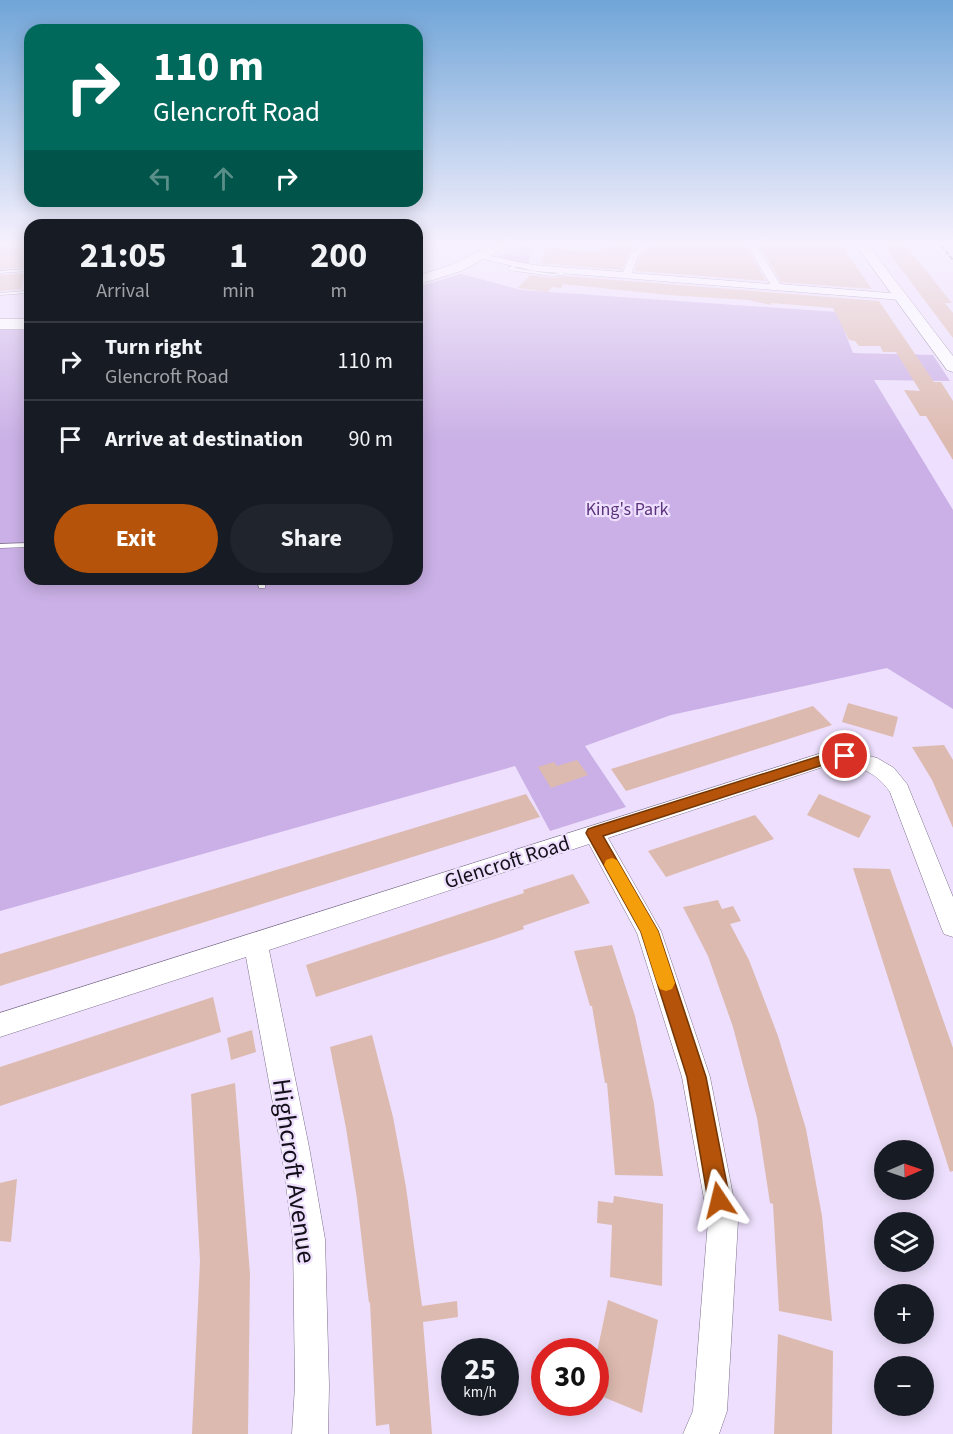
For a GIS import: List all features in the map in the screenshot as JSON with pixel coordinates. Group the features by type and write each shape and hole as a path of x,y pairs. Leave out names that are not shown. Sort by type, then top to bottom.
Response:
{"street":[{"path":"909,308 953,367"},
{"path":"0,324 24,324"},
{"name":"Glencroft Road","path":"0,1025 256,945 828,758 845,756 868,761 893,778 900,790 953,927"},
{"path":"594,833 649,931 696,1077 723,1221 710,1412 701,1434"},
{"name":"Highcroft Avenue","path":"256,945 295,1147 309,1239 312,1386 310,1434"}],"lane":[{"path":"0,546 24,545"}],"green space":[{"name":"King's Park","path":"423,308 778,308 837,312 853,353 933,355 950,381 874,380 953,510 953,709 887,668 671,715 585,746 626,807 550,831 515,766 0,911 0,330 24,330 24,585 423,585"}],"building":[{"path":"833,308 884,308 934,382 941,382 953,401 953,460 926,416 920,416 904,390 920,391 896,352 883,352 880,346 859,346 855,341 849,340"},
{"path":"930,308 949,308 953,313 953,338"},
{"path":"848,703 898,717 893,737 842,722"},
{"path":"813,706 832,725 626,791 611,769"},
{"path":"944,745 953,760 953,828 932,780 912,747"},
{"path":"577,760 588,775 551,788 538,767 554,762 557,766"},
{"path":"526,794 540,817 0,986 0,954"},
{"path":"819,794 871,816 859,838 807,815"},
{"path":"755,815 774,839 666,877 648,851"},
{"path":"853,868 890,869 953,1048 953,1171 950,1172"},
{"path":"573,874 590,903 523,926 524,929 498,938 316,997 306,965 524,893 523,890"},
{"path":"718,900 722,909 733,906 741,921 730,924 749,960 778,1036 806,1129 822,1216 832,1321 779,1311 773,1204 770,1203 757,1118 733,1027 708,956 683,907"},
{"path":"612,945 635,1016 654,1104 663,1176 615,1175 607,1083 605,1083 592,1006 590,1006 574,951"},
{"path":"213,997 221,1032 0,1106 0,1067"},
{"path":"252,1030 256,1052 231,1060 227,1038"},
{"path":"372,1035 393,1117 406,1187 422,1306 457,1301 458,1317 423,1322 432,1434 390,1434 389,1424 376,1426 370,1302 346,1128 330,1047"},
{"path":"235,1083 250,1274 248,1434 192,1434 200,1261 191,1094"},
{"path":"17,1179 11,1242 0,1241 0,1183"},
{"path":"614,1196 663,1204 662,1286 610,1277 612,1225 597,1223 598,1201 613,1203"},
{"path":"608,1300 658,1320 642,1413 609,1399 609,1338 600,1338"},
{"path":"778,1334 833,1351 832,1434 774,1434"}],"slow traffic":[{"path":"612,865 649,931 666,983"}],"route":[{"path":"719,1200 696,1077 649,931 594,833 828,758 845,756"}]}
